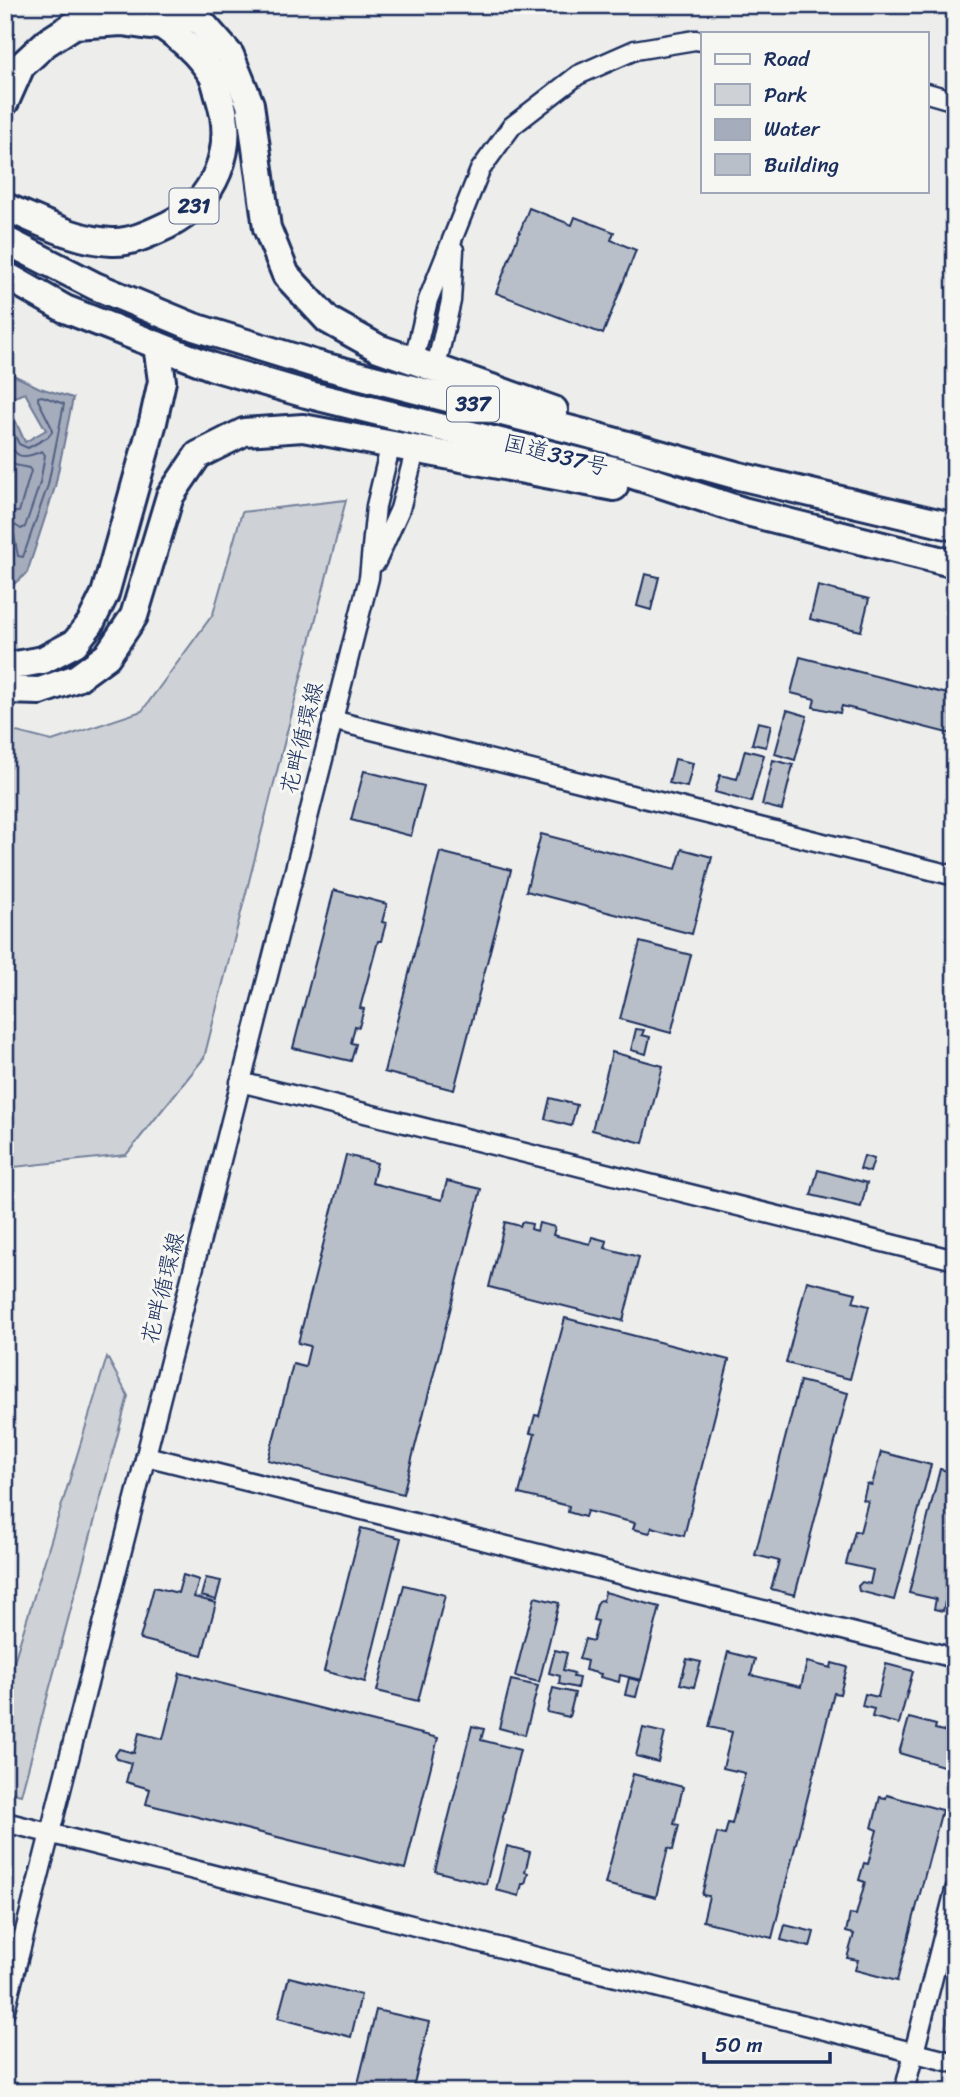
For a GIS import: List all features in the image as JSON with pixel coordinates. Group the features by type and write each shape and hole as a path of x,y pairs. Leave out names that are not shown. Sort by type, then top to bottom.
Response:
{"highway":[{"name":"231","path":"5,207 79,236 113,242 148,235 184,216 210,188 224,156 225,115 212,75 169,17 124,5"},
{"path":"5,102 21,66 46,43 75,25 169,17 201,22 230,55 250,104 267,228 286,275 328,320 378,348 740,476"},
{"name":"国道337号","path":"5,240 96,286 194,327 315,364 740,476 955,527"},
{"name":"国道337号","path":"5,275 65,309 214,366 306,394 630,474 743,511 955,564"},
{"path":"5,667 43,660 75,643 90,624 105,594 158,402 162,381 157,345"},
{"path":"5,690 40,691 77,678 107,656 134,615 170,496 198,455 244,432 303,428 743,511"}],"street":[{"path":"416,351 428,300 480,170 512,126 578,75 635,50 701,41"},
{"path":"928,93 955,101"},
{"path":"438,358 451,301 455,233"},
{"name":"花畔循環線","path":"5,2010 369,578 376,506 388,456"},
{"name":"花畔循環線","path":"369,578 400,509 412,463"},
{"path":"332,720 955,876"},
{"path":"240,1082 955,1260"},
{"path":"146,1456 955,1658"},
{"path":"5,1822 955,2063"},
{"path":"904,2092 955,1890"}],"green space":[{"path":"346,500 204,1058 126,1155 5,1168 5,729 52,741 142,711 213,614 242,512"},
{"path":"107,1357 128,1396 21,1795 5,1791 5,1691"},
{"path":"955,1988 955,2031 945,2028"}],"water":[{"path":"5,371 40,388 73,398 55,487 27,573 8,589 5,589 5,571 12,563 10,543 5,530","holes":["25,393 46,430 25,442 6,400"]}],"building":[{"path":"529,208 572,225 575,217 614,232 611,240 636,250 603,334 496,293"},
{"path":"645,574 659,577 651,610 637,606"},
{"path":"818,586 869,599 861,631 810,619"},
{"path":"800,657 955,696 955,735 842,706 840,713 813,707 815,699 791,693"},
{"path":"787,710 807,716 795,760 775,754"},
{"path":"758,722 771,725 766,747 752,744"},
{"path":"745,750 764,755 751,802 715,792 720,775 737,779"},
{"path":"675,759 693,763 687,787 669,783"},
{"path":"773,760 793,765 782,810 762,805"},
{"path":"364,771 424,786 411,836 351,820"},
{"path":"541,834 676,869 682,849 712,857 692,934 526,891"},
{"path":"440,852 511,870 454,1090 384,1072"},
{"path":"334,890 387,904 382,922 386,923 381,941 378,941 360,1008 364,1009 359,1027 355,1026 351,1043 356,1044 351,1061 293,1048"},
{"path":"640,942 691,955 671,1033 620,1019"},
{"path":"636,1029 644,1030 642,1035 650,1037 646,1054 631,1050"},
{"path":"612,1052 663,1066 643,1143 592,1130"},
{"path":"550,1098 577,1105 571,1126 545,1119"},
{"path":"346,1155 377,1163 372,1183 442,1200 447,1181 481,1189 403,1494 268,1460 293,1364 305,1367 310,1346 298,1343"},
{"path":"864,1156 874,1159 870,1172 860,1169"},
{"path":"818,1170 867,1183 861,1207 811,1195"},
{"path":"505,1222 520,1226 522,1222 532,1224 531,1229 537,1231 539,1223 555,1227 553,1235 590,1244 592,1237 607,1241 605,1248 639,1257 623,1321 489,1287"},
{"path":"807,1281 856,1293 853,1302 869,1306 850,1379 786,1363"},
{"path":"565,1318 729,1360 684,1536 652,1527 650,1533 633,1529 635,1523 587,1511 585,1517 568,1512 569,1506 519,1494 535,1434 530,1433 535,1415 539,1416"},
{"path":"800,1381 848,1393 795,1595 771,1589 779,1561 755,1555"},
{"path":"881,1452 931,1465 894,1600 859,1591 858,1586 862,1582 870,1584 873,1570 846,1564 855,1531 860,1532 868,1501 863,1500 867,1484 872,1485"},
{"path":"940,1469 955,1473 955,1604 945,1602 943,1611 934,1609 936,1599 909,1593"},
{"path":"361,1528 401,1538 365,1682 324,1671"},
{"path":"183,1575 199,1580 194,1597 216,1603 202,1655 140,1639 154,1587 178,1593"},
{"path":"206,1578 221,1581 216,1600 201,1596"},
{"path":"404,1585 445,1595 418,1701 377,1691"},
{"path":"605,1592 660,1607 641,1680 620,1675 619,1682 600,1677 601,1674 585,1670 587,1661 579,1659 585,1639 593,1641 598,1621 593,1620 597,1604 600,1600 603,1601"},
{"path":"535,1597 559,1603 539,1682 515,1676"},
{"path":"555,1650 567,1653 563,1670 574,1673 573,1677 579,1678 577,1688 559,1684 560,1676 549,1673"},
{"path":"728,1652 755,1659 751,1675 801,1687 807,1662 831,1668 832,1663 847,1667 840,1694 834,1693 772,1938 703,1921 709,1896 702,1895 717,1833 725,1835 728,1823 732,1824 745,1773 723,1768 732,1732 709,1727"},
{"path":"687,1659 701,1662 694,1687 680,1684"},
{"path":"886,1664 913,1671 899,1724 872,1717 874,1709 862,1706 865,1694 878,1697"},
{"path":"180,1673 438,1738 405,1869 146,1804 150,1789 126,1782 131,1763 117,1759 115,1755 119,1749 134,1753 139,1733 163,1739"},
{"path":"629,1678 640,1681 636,1697 625,1695"},
{"path":"511,1680 538,1686 525,1735 499,1728"},
{"path":"553,1688 575,1693 569,1717 547,1712"},
{"path":"909,1718 936,1725 935,1729 947,1732 951,1719 955,1720 953,1769 899,1753"},
{"path":"472,1726 484,1729 481,1740 520,1750 486,1884 435,1871"},
{"path":"643,1728 665,1733 658,1762 636,1756"},
{"path":"633,1774 683,1787 674,1824 679,1825 673,1850 668,1848 656,1897 605,1884"},
{"path":"887,1795 942,1810 897,1981 855,1970 858,1960 847,1958 854,1934 846,1932 850,1914 856,1915 865,1882 859,1880 864,1863 868,1864 877,1830 872,1828 880,1797 886,1798"},
{"path":"507,1846 530,1852 525,1872 528,1873 519,1896 496,1890"},
{"path":"785,1925 814,1932 810,1947 781,1940"},
{"path":"289,1977 361,1995 351,2037 278,2018"},
{"path":"376,2010 429,2022 412,2092 356,2092"}]}
